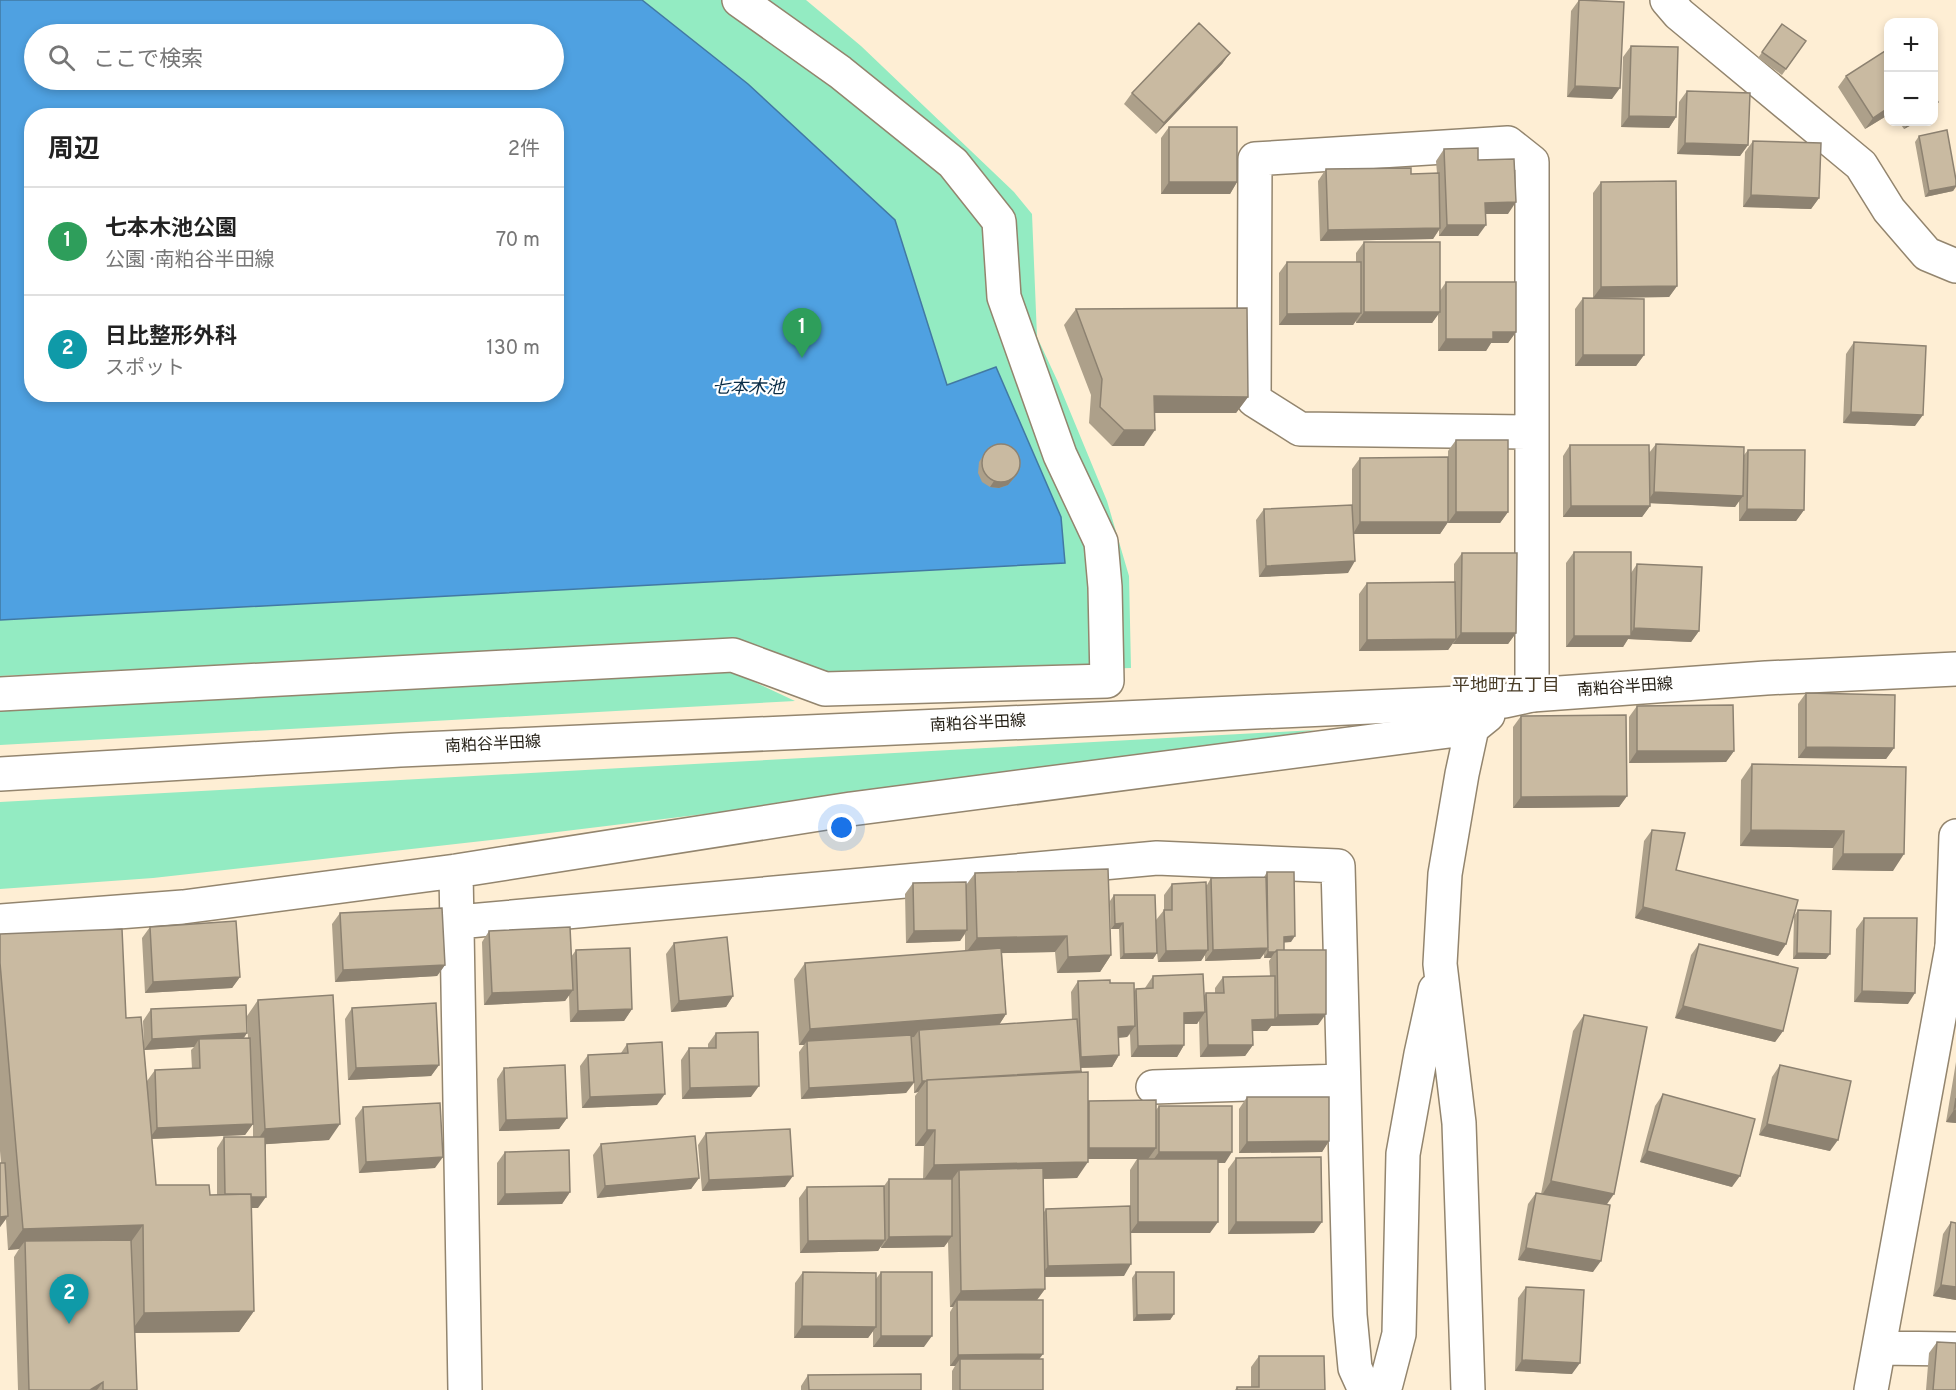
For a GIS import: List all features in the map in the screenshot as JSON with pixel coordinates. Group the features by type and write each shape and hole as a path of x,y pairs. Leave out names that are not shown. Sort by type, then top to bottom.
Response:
{"street":[{"path":"0,694 733,655 825,689 1107,681 1105,587 1101,542 1060,456 1004,297 999,221 953,163 840,72 739,0"},
{"path":"1667,0 1687,22 1861,165 1889,210 1927,254 1956,266"},
{"path":"0,921 183,906 456,871 851,809 1472,728 1519,698 1531,432 1532,162 1508,143 1255,159 1254,400 1300,429 1531,432"},
{"name":"南粕谷半田線","path":"0,774 411,749 1519,698 1766,678 1956,669"},
{"path":"1381,1390 1386,1384 1399,1334 1403,1154 1440,964 1445,874 1472,728"},
{"path":"1871,1390 1954,949 1956,836"},
{"path":"458,922 1157,858 1338,866 1350,1315 1355,1368 1365,1390"},
{"path":"456,871 465,1390"},
{"path":"1440,964 1459,1123 1468,1390"},
{"path":"1153,1087 1343,1081"},
{"path":"1879,1348 1956,1349"}],"green space":[{"name":"七本木池","path":"0,0 806,0 861,46 1014,192 1032,214 1037,337 1107,501 1129,576 1131,668 825,677 736,641 0,676"},
{"path":"731,671 795,701 0,745 0,711"},
{"path":"1315,730 1098,766 500,839 153,878 0,889 0,802"}],"water":[{"name":"七本木池","path":"0,0 642,0 748,84 895,220 947,385 996,367 1061,517 1065,563 0,620"}],"building":[{"path":"1579,0 1624,2 1620,88 1575,86"},
{"path":"1199,23 1230,53 1164,123 1132,93"},
{"path":"1782,24 1806,41 1786,69 1762,52"},
{"path":"1631,46 1678,47 1676,117 1629,116"},
{"path":"1884,52 1884,111 1873,118 1846,76"},
{"path":"1687,91 1750,93 1748,145 1685,143"},
{"path":"1169,127 1237,127 1237,182 1169,182"},
{"path":"1947,130 1956,186 1929,191 1919,136"},
{"path":"1753,141 1821,143 1819,198 1751,195"},
{"path":"1478,148 1478,160 1514,159 1516,202 1485,203 1486,225 1447,225 1444,149"},
{"path":"1411,168 1411,174 1439,173 1440,228 1328,230 1326,169"},
{"path":"1676,181 1677,286 1601,287 1601,182"},
{"path":"1364,242 1440,242 1440,312 1364,312"},
{"path":"1287,262 1361,262 1361,313 1287,314"},
{"path":"1446,282 1516,282 1516,332 1493,332 1493,339 1446,339"},
{"path":"1583,298 1644,299 1644,355 1583,355"},
{"path":"1247,308 1248,397 1154,396 1155,430 1124,430 1100,407 1102,379 1076,309"},
{"path":"1854,342 1926,346 1923,415 1851,412"},
{"path":"1456,440 1508,440 1508,512 1456,512"},
{"path":"1001,444 1015,449 1020,463 1015,477 1001,482 987,477 982,463 987,449"},
{"path":"1656,444 1744,447 1743,496 1654,492"},
{"path":"1570,445 1649,445 1650,506 1571,506"},
{"path":"1748,450 1805,450 1804,510 1747,509"},
{"path":"1448,457 1448,522 1360,522 1360,458"},
{"path":"1352,505 1355,561 1266,566 1264,509"},
{"path":"1574,552 1631,552 1631,636 1574,636"},
{"path":"1462,553 1517,553 1516,633 1461,633"},
{"path":"1637,564 1702,567 1699,631 1634,628"},
{"path":"1455,582 1456,639 1367,640 1367,583"},
{"path":"1806,693 1895,695 1894,748 1806,747"},
{"path":"1733,705 1734,751 1637,751 1637,706"},
{"path":"1626,715 1627,796 1521,797 1521,716"},
{"path":"1752,764 1906,767 1904,854 1843,854 1844,831 1751,830"},
{"path":"1652,830 1685,833 1676,870 1798,900 1786,944 1643,907"},
{"path":"1108,869 1111,955 1068,957 1067,936 977,938 975,873"},
{"path":"1267,872 1294,872 1295,936 1284,937 1284,950 1275,952 1268,952"},
{"path":"1266,877 1268,948 1213,950 1211,878"},
{"path":"966,882 967,930 914,931 913,883"},
{"path":"1206,882 1208,950 1166,951 1164,910 1172,910 1172,884"},
{"path":"1114,895 1155,895 1157,953 1124,954 1123,923 1115,924"},
{"path":"442,908 445,965 343,970 340,913"},
{"path":"1798,910 1831,911 1830,954 1797,953"},
{"path":"1864,918 1917,918 1915,993 1862,991"},
{"path":"236,921 240,977 153,982 150,927"},
{"path":"570,927 573,990 492,993 489,931"},
{"path":"122,929 126,1018 141,1017 156,1185 209,1185 210,1195 251,1194 254,1311 144,1313 143,1225 23,1229 0,963 0,934"},
{"path":"727,937 733,996 679,1001 674,943"},
{"path":"1699,944 1798,968 1783,1031 1683,1006"},
{"path":"630,948 632,1009 578,1011 576,950"},
{"path":"1001,948 1006,1014 810,1029 805,963"},
{"path":"1277,950 1326,950 1326,1014 1278,1015"},
{"path":"1203,974 1205,1012 1184,1013 1184,1045 1138,1046 1136,989 1153,988 1153,976"},
{"path":"1275,976 1275,1019 1252,1020 1253,1045 1208,1045 1206,993 1224,993 1223,977"},
{"path":"1110,980 1110,983 1134,983 1135,1026 1118,1027 1119,1055 1081,1057 1078,981"},
{"path":"333,995 340,1124 265,1129 258,1000"},
{"path":"436,1003 439,1065 356,1068 352,1008"},
{"path":"246,1005 247,1033 152,1039 151,1009"},
{"path":"1584,1015 1647,1027 1614,1194 1551,1181"},
{"path":"1077,1019 1081,1071 922,1081 919,1030"},
{"path":"758,1032 759,1086 690,1088 689,1048 716,1048 716,1033"},
{"path":"911,1035 914,1082 809,1088 807,1041"},
{"path":"250,1038 253,1124 157,1128 155,1070 200,1068 199,1039"},
{"path":"662,1042 665,1094 590,1097 588,1055 628,1053 627,1044"},
{"path":"565,1065 567,1118 506,1120 504,1068"},
{"path":"1780,1065 1851,1081 1838,1140 1767,1124"},
{"path":"1088,1072 1088,1162 934,1165 935,1130 927,1130 927,1080"},
{"path":"1663,1094 1755,1119 1740,1176 1647,1151"},
{"path":"1247,1097 1329,1097 1329,1141 1247,1142"},
{"path":"1156,1100 1156,1148 1089,1148 1089,1101"},
{"path":"440,1103 443,1157 366,1162 363,1107"},
{"path":"1159,1106 1232,1106 1232,1152 1159,1152"},
{"path":"790,1129 793,1176 709,1180 706,1133"},
{"path":"695,1136 699,1178 605,1186 601,1144"},
{"path":"224,1137 265,1137 266,1197 251,1197 251,1194 225,1194"},
{"path":"569,1150 570,1192 505,1194 505,1152"},
{"path":"1321,1157 1322,1222 1236,1222 1236,1158"},
{"path":"1138,1159 1218,1159 1218,1222 1138,1222"},
{"path":"0,1163 5,1163 8,1216 0,1217"},
{"path":"1043,1168 1045,1289 961,1291 959,1170"},
{"path":"889,1179 952,1179 952,1236 889,1237"},
{"path":"884,1186 885,1240 808,1241 807,1187"},
{"path":"1536,1193 1610,1205 1601,1261 1526,1248"},
{"path":"1130,1206 1131,1264 1048,1266 1046,1209"},
{"path":"1951,1222 1956,1223 1956,1287 1941,1285"},
{"path":"131,1240 137,1390 103,1390 103,1382 90,1390 29,1390 25,1241"},
{"path":"803,1272 876,1273 876,1327 802,1326"},
{"path":"881,1272 932,1272 932,1336 881,1336"},
{"path":"1136,1272 1174,1272 1174,1314 1137,1315"},
{"path":"1526,1287 1584,1290 1580,1363 1522,1360"},
{"path":"957,1300 1043,1300 1043,1354 958,1355"},
{"path":"1937,1342 1956,1343 1956,1390 1933,1390"},
{"path":"1259,1356 1324,1356 1325,1390 1237,1390 1237,1387 1259,1387"},
{"path":"960,1359 1043,1359 1043,1390 960,1390"},
{"path":"921,1374 921,1390 809,1390 808,1375"}],"place":[{"name":"七本木池公園","path":"802,358"},
{"name":"日比整形外科","path":"69,1324"}],"district":[{"name":"平地町五丁目","path":"1506,686"}]}
